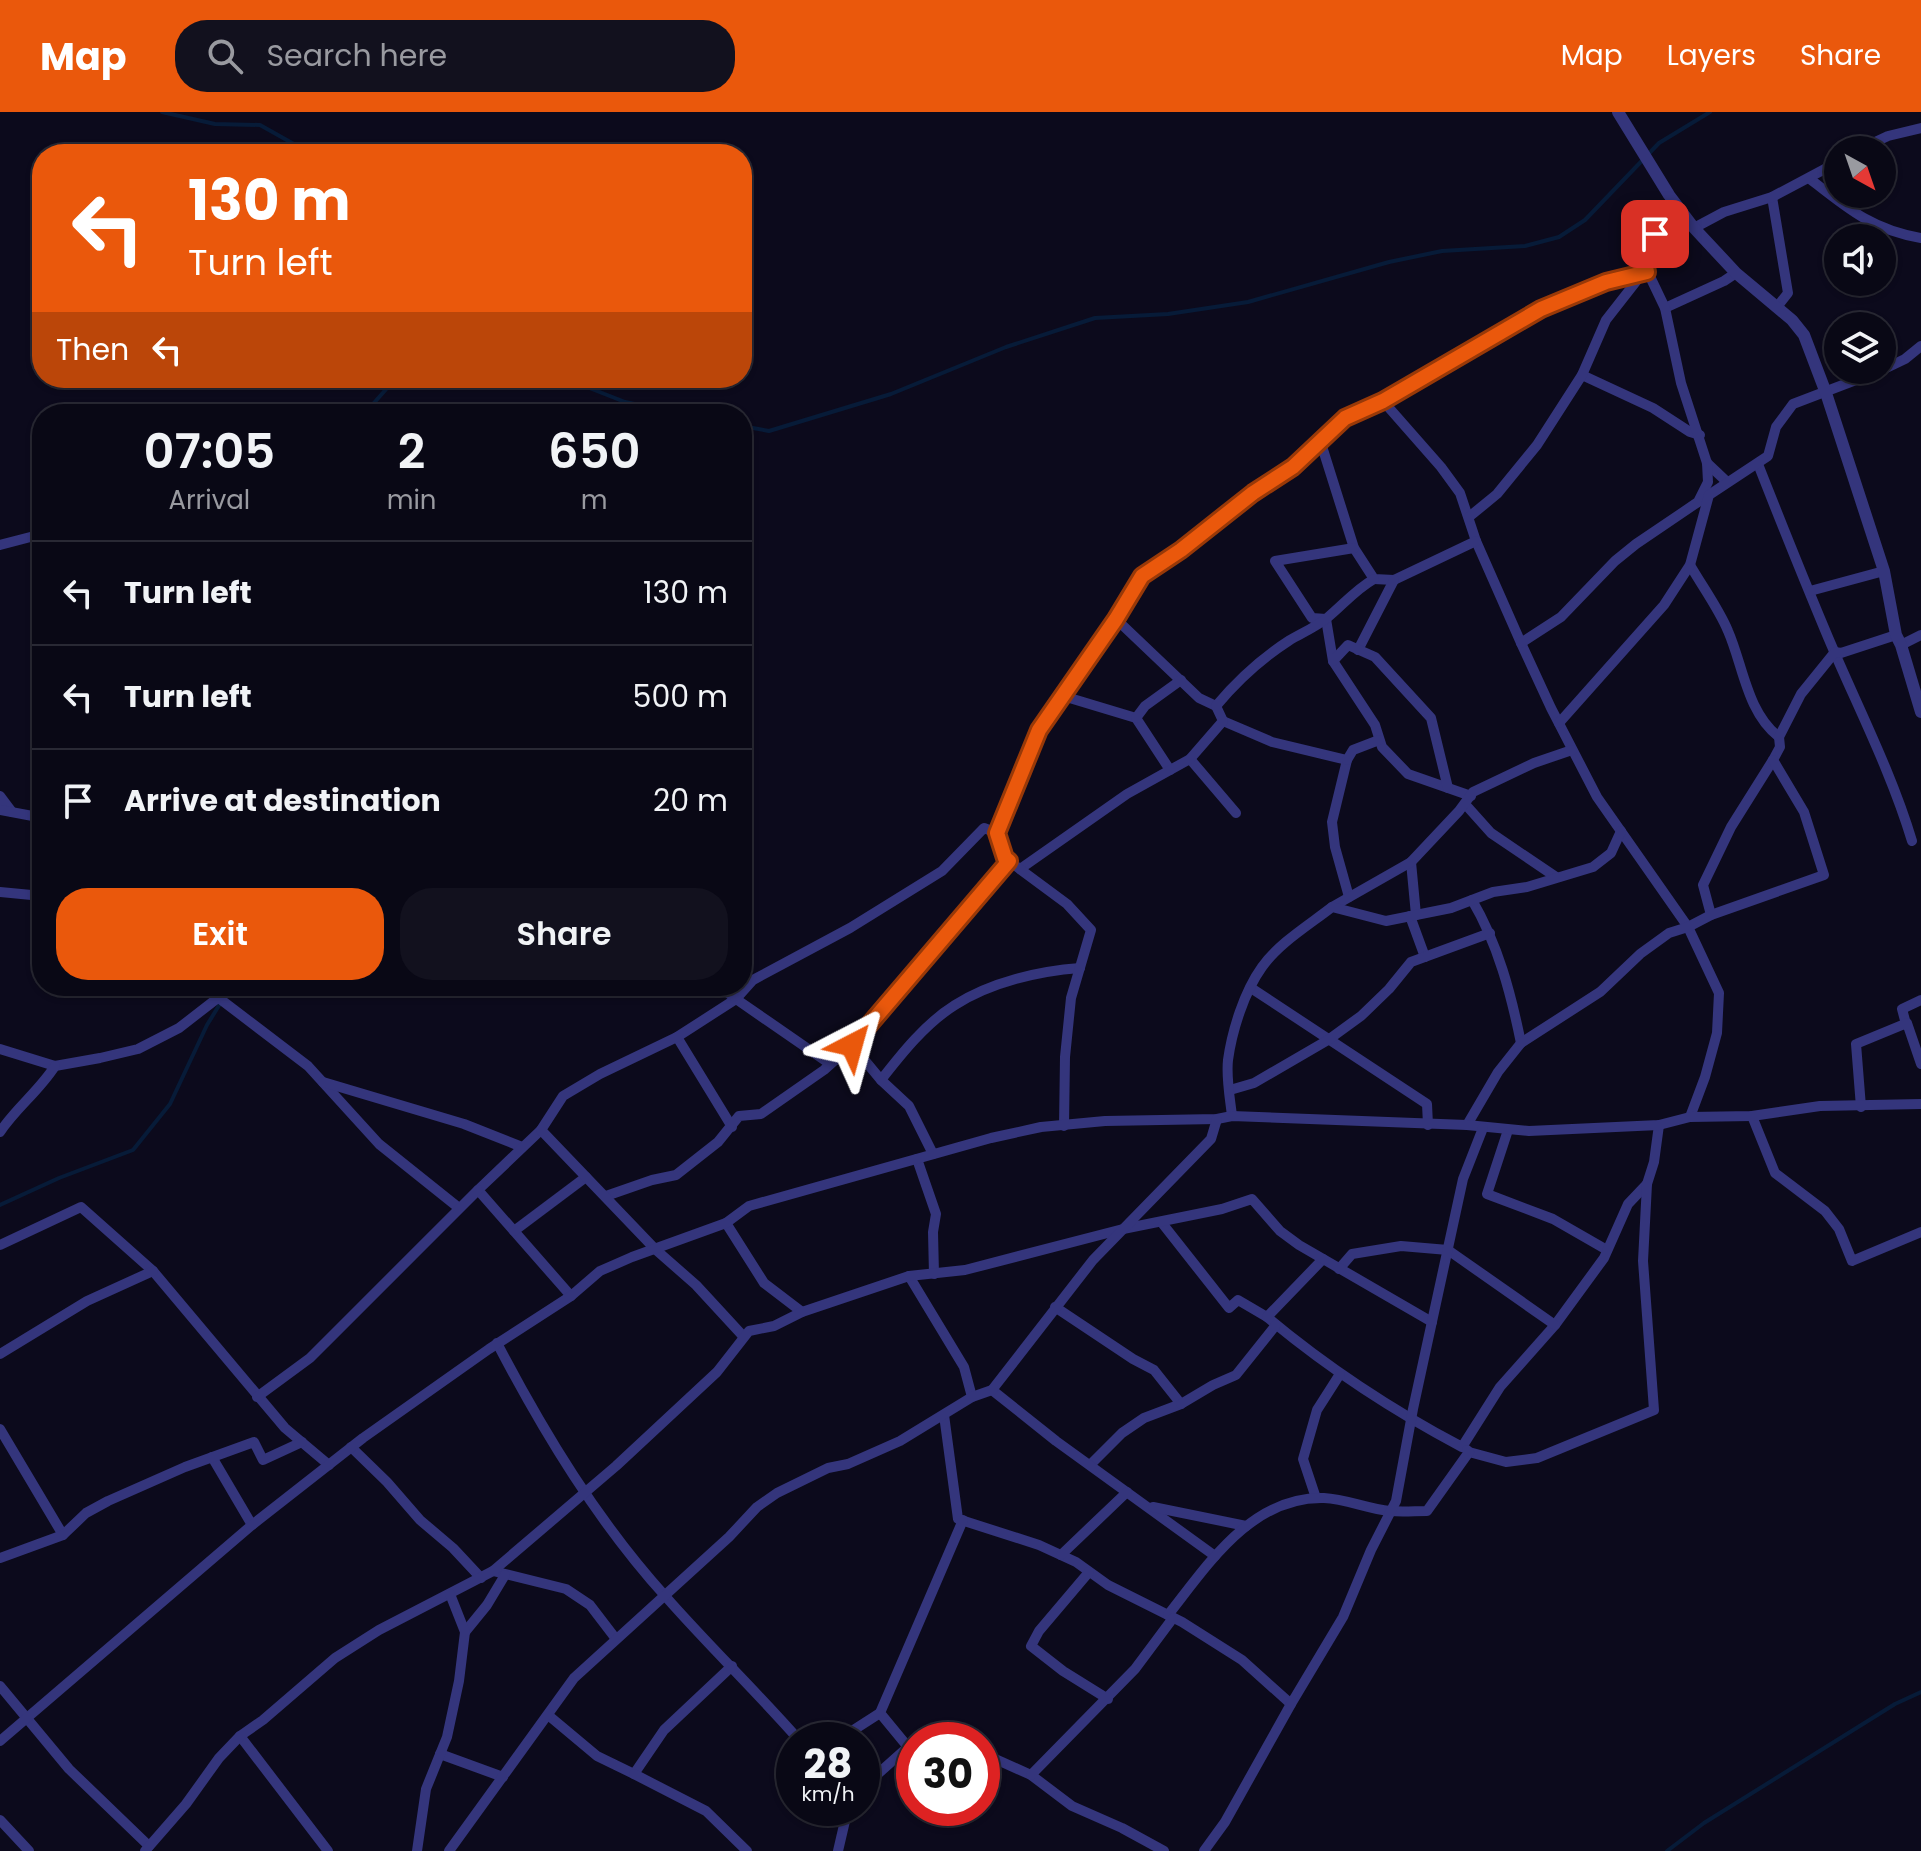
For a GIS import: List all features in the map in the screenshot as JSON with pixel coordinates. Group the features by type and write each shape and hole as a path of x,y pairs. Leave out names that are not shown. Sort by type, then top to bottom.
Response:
{"street":[{"path":"1618,112 1694,228 1736,273 1777,307 1804,335 1884,571 1899,640 1921,712"},
{"path":"1888,136 1921,128"},
{"path":"1694,228 1724,212 1772,197 1824,170"},
{"path":"1810,179 1870,224 1896,234 1921,238"},
{"path":"1772,197 1788,293 1777,307"},
{"path":"1559,723 1664,605 1690,565 1708,482 1707,463 1681,383 1665,308 1645,273 1644,256 1655,234 1680,210"},
{"path":"1469,517 1497,494 1537,445 1582,375 1606,320 1645,273"},
{"path":"1064,1126 1065,1057 1071,998 1091,930 1067,904 1005,858 997,833 1039,730 1142,576 1293,467 1345,418 1383,401 1541,309 1606,282 1645,273"},
{"path":"1665,308 1736,273"},
{"path":"1896,363 1921,346"},
{"path":"1582,375 1661,412 1690,432 1700,435"},
{"path":"1521,643 1561,617 1615,561 1636,544 1701,506 1726,481 1768,456 1776,427 1793,404 1848,384"},
{"path":"1383,401 1460,493 1476,541 1572,750 1597,797 1688,927 1719,993 1717,1033 1690,1117"},
{"path":"1320,440 1354,548 1374,579"},
{"path":"1707,463 1726,481"},
{"path":"1758,464 1901,805 1912,841"},
{"path":"0,545 32,537"},
{"path":"1216,706 1257,665 1288,641 1326,619 1356,589 1374,579 1394,580 1476,541"},
{"path":"1326,619 1312,618 1275,561 1354,548"},
{"path":"1690,565 1727,629 1755,707 1766,728 1779,737"},
{"path":"1810,591 1884,571"},
{"path":"1358,650 1394,580"},
{"path":"1116,619 1199,698 1216,706 1223,721 1272,742 1347,760"},
{"path":"1326,619 1333,661 1375,725 1382,747 1408,774 1448,788 1468,800 1491,833 1556,877"},
{"path":"1835,652 1921,635"},
{"path":"1333,661 1348,645 1375,657 1431,718 1448,788"},
{"path":"1711,915 1703,885 1731,827 1780,747 1779,737 1801,694 1835,652"},
{"path":"1136,718 1145,706 1181,680"},
{"path":"1063,696 1136,718 1170,770"},
{"path":"1020,869 1127,794 1190,759 1223,721"},
{"path":"1349,897 1335,847 1332,822 1347,760 1353,750 1379,740"},
{"path":"1232,1116 1228,1063 1234,1033 1262,967 1332,907 1411,862 1473,792 1534,763 1572,750"},
{"path":"1190,759 1236,813"},
{"path":"1467,1125 1498,1072 1521,1043 1600,992 1640,954 1669,933 1824,875 1804,812 1773,760"},
{"path":"0,796 12,812"},
{"path":"0,810 32,817"},
{"path":"752,981 850,928 942,871 984,828 997,833"},
{"path":"1332,907 1386,921 1451,908 1493,892 1527,887 1593,867 1611,853 1621,831"},
{"path":"606,1196 676,1175 732,1127 739,1116 761,1114 830,1064 852,1045 1009,861"},
{"path":"1411,862 1413,916 1425,957"},
{"path":"0,892 32,895"},
{"path":"1472,900 1490,933 1513,1005 1521,1043"},
{"path":"1230,1090 1254,1083 1328,1040 1361,1016 1411,962 1490,933"},
{"path":"881,1080 903,1052 955,1005 1006,983 1055,970 1080,968"},
{"path":"1251,988 1406,1087 1427,1104 1428,1125"},
{"path":"0,1049 55,1066 138,1049 179,1028 206,996"},
{"path":"219,996 308,1066 379,1144 459,1208"},
{"path":"732,996 830,1064"},
{"path":"257,1397 310,1358 541,1130 563,1096 600,1074 677,1037 739,996"},
{"path":"1921,1000 1902,1009 1921,1064"},
{"path":"1861,1107 1856,1044 1906,1024"},
{"path":"677,1037 732,1127"},
{"path":"852,1045 881,1080 909,1106 933,1154"},
{"path":"0,1132 9,1118 43,1085 55,1066"},
{"path":"321,1081 464,1124 522,1147"},
{"path":"0,1741 252,1525 351,1447 497,1343 571,1296 600,1271 726,1223 749,1206 991,1138 1041,1127 1105,1121 1217,1119 1232,1116 1467,1125 1508,1130 1659,1125 1690,1117 1752,1116 1820,1106 1921,1104"},
{"path":"1752,1116 1775,1173 1825,1211 1839,1229 1852,1261 1921,1232"},
{"path":"449,1851 574,1678 757,1507 777,1493 828,1468 848,1464 900,1441 972,1397 992,1390 1093,1260 1211,1139 1217,1119"},
{"path":"1162,1223 1229,1308 1238,1300 1272,1321 1313,1356 1340,1374 1411,1420 1466,1449 1506,1462 1537,1458 1654,1410 1643,1261 1647,1184 1654,1162 1659,1125"},
{"path":"1204,1851 1225,1822 1343,1617 1396,1501 1463,1179 1483,1128"},
{"path":"541,1130 743,1336"},
{"path":"1508,1130 1487,1194 1553,1219 1607,1250"},
{"path":"917,1159 936,1214 934,1274"},
{"path":"514,1231 586,1177"},
{"path":"1031,1775 1135,1669 1215,1556 1246,1526 1273,1510 1316,1498 1391,1511 1427,1511 1500,1387 1555,1325 1607,1250 1628,1204 1647,1184"},
{"path":"478,1190 571,1296"},
{"path":"0,1686 69,1769 147,1849 240,1736 335,1658 379,1630 493,1571 717,1372 749,1331 774,1326 802,1312 909,1276 965,1270 1123,1229 1222,1209 1252,1199 1280,1231 1432,1322"},
{"path":"0,1245 81,1207 153,1271 285,1428 329,1465"},
{"path":"726,1223 764,1283 802,1312"},
{"path":"1339,1269 1352,1254 1401,1246 1448,1250 1555,1325"},
{"path":"1090,1465 1122,1433 1144,1418 1181,1404 1236,1375 1272,1321 1323,1259"},
{"path":"0,1354 87,1301 153,1271"},
{"path":"909,1276 964,1367 972,1397"},
{"path":"1055,1307 1154,1370 1181,1404"},
{"path":"497,1343 538,1422 618,1538 665,1596 783,1722"},
{"path":"1316,1498 1303,1459 1317,1410 1340,1374"},
{"path":"992,1390 1215,1556"},
{"path":"944,1415 958,1519 1076,1562 1108,1585 1242,1660 1291,1704"},
{"path":"0,1429 63,1535"},
{"path":"0,1558 63,1535 86,1513 108,1501 212,1457 254,1442 263,1460 302,1442"},
{"path":"351,1447 420,1520 453,1548 481,1578"},
{"path":"212,1457 252,1525"},
{"path":"1061,1555 1127,1492"},
{"path":"1147,1506 1246,1526"},
{"path":"866,1722 880,1713 963,1520"},
{"path":"493,1571 566,1589 590,1605 616,1639"},
{"path":"1089,1572 1039,1631 1031,1646 1063,1671 1108,1699"},
{"path":"465,1632 487,1605 505,1575"},
{"path":"417,1851 426,1789 447,1737 459,1681 465,1632 450,1594"},
{"path":"634,1774 664,1730 732,1666"},
{"path":"880,1713 896,1731"},
{"path":"548,1715 597,1756 706,1811 747,1851"},
{"path":"240,1736 328,1851"},
{"path":"440,1754 503,1777"},
{"path":"880,1773 896,1760"},
{"path":"1000,1761 1031,1775 1072,1806 1164,1851"},
{"path":"0,1820 29,1851"},
{"path":"838,1851 844,1826"}],"waterway":[{"path":"162,112 215,124 260,125 294,144"},
{"path":"752,428 769,431 891,394 1006,347 1095,318 1168,314 1248,302 1389,262 1442,251 1525,246 1559,237 1585,220 1659,143 1710,112"},
{"path":"373,404 387,388"},
{"path":"589,388 635,404"},
{"path":"0,1205 59,1178 133,1150 170,1104 207,1025 225,996"},
{"path":"1667,1851 1704,1823 1895,1704 1921,1692"}],"route":[{"path":"852,1045 1009,861 1005,858 997,833 1039,730 1142,576 1293,467 1345,418 1383,401 1541,309 1606,282 1647,272 1644,256 1655,234"}]}
